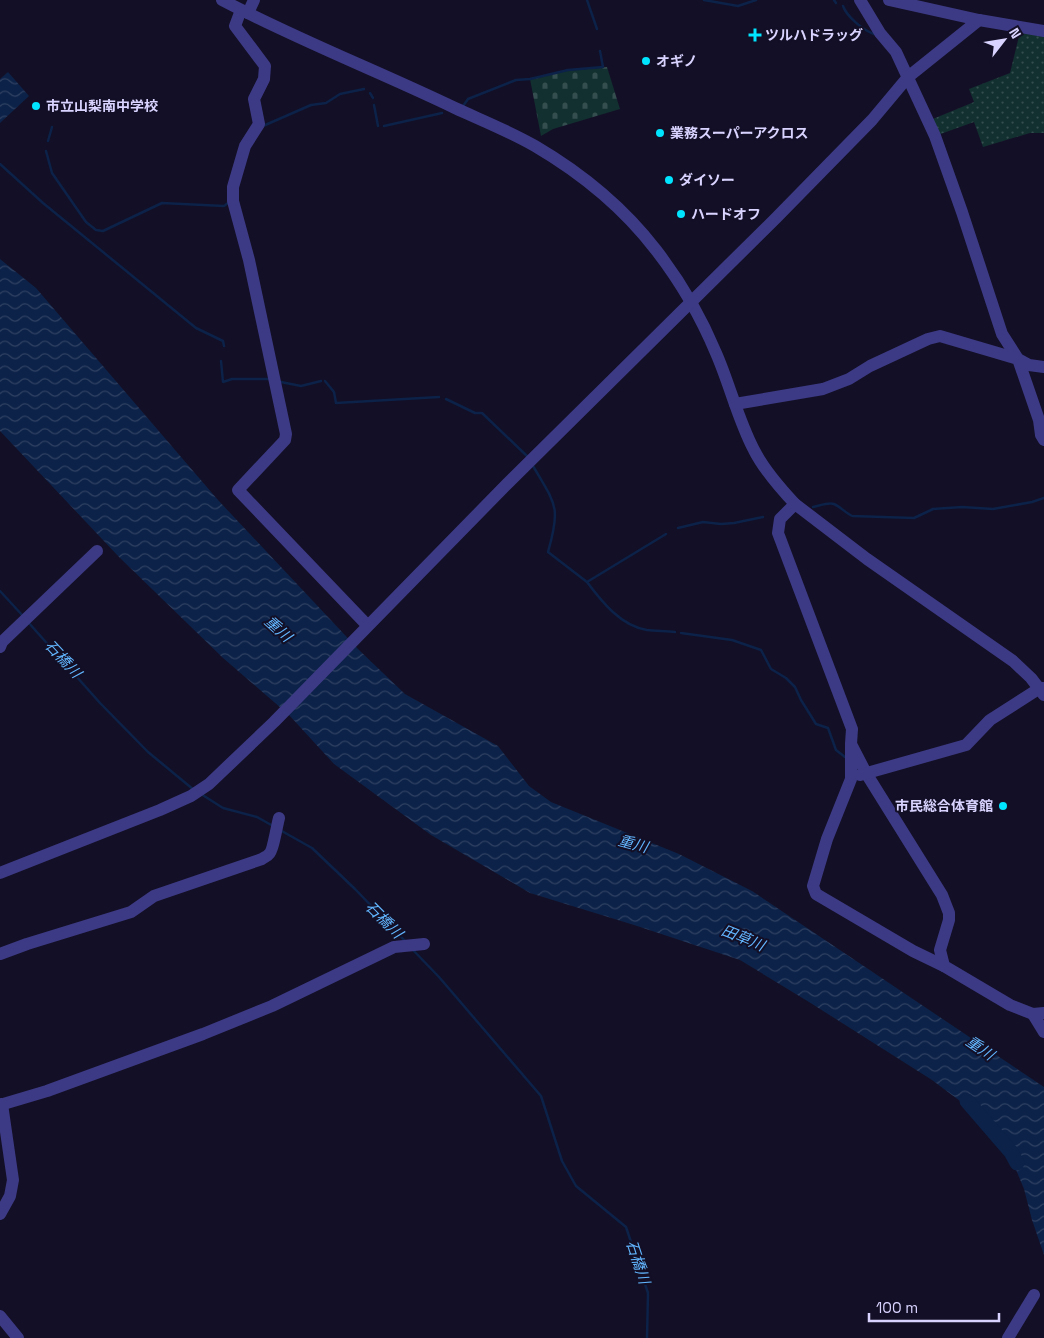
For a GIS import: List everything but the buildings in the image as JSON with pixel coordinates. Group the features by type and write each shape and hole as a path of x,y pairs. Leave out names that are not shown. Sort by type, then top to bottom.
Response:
{"street":[{"path":"222,0 244,12 526,142 560,162 598,190 634,225 656,250 690,302 704,325 714,347 754,450 768,472 795,504 867,559 1013,662 1043,691 990,720 966,745 866,773 851,779"},
{"path":"254,0 235,26 264,66 264,79 254,99 259,124 245,146 233,187 234,201 249,260 286,434 285,440 238,490 367,625"},
{"path":"860,0 880,33 896,52 935,136 1002,334 1018,359 1039,420 1041,436 1044,440"},
{"path":"889,0 979,20 1044,31"},
{"path":"0,873 160,810 191,796 209,784 274,722 506,485 776,218 872,120 908,77 979,20"},
{"path":"735,404 823,389 849,379 870,366 928,339 940,336 1018,359 1028,365 1044,367"},
{"path":"795,504 780,519 778,533 852,729 851,779 827,839 813,886 816,894 914,952 944,966 1010,1005 1038,1013 1044,1032"},
{"path":"0,647 2,642 97,551"},
{"path":"851,744 866,773 942,895 949,920 940,950 944,966"},
{"path":"0,954 131,912 154,896 262,859 270,854 278,822"},
{"path":"0,1214 10,1196 13,1180 1,1105 47,1091 203,1034 272,1006 394,947 424,944"},
{"path":"1008,1338 1034,1295"},
{"path":"0,1316 18,1338"}],"green space":[{"path":"1021,28 1044,31 1044,133 1030,133 983,147 974,122 935,136 928,121 974,102 969,89 1010,73"},
{"path":"607,67 620,109 553,129 541,136 530,79 568,70"}],"water":[{"path":"8,72 29,96 0,123 0,79"},
{"name":"重川","path":"0,259 36,288 218,500 359,650 405,694 498,746 529,786 551,802 679,854 752,891 1044,1087 1044,1255 1024,1189 1000,1131 932,1080 740,960 530,893 431,835 334,764 289,715 223,658 119,557 0,431"}],"waterway":[{"path":"587,0 597,29"},
{"path":"704,0 738,6 756,0"},
{"path":"843,6 856,23 874,34"},
{"path":"463,106 468,99 516,80 530,79 568,70 603,67 600,51"},
{"path":"263,126 311,105 326,103 340,94 364,89"},
{"path":"370,93 373,98"},
{"path":"374,105 378,126"},
{"path":"384,126 442,113"},
{"path":"48,141 52,127"},
{"path":"46,151 52,173 86,222 96,230 103,231 162,203 224,206 228,203"},
{"path":"0,164 43,203 196,328 223,341 224,346"},
{"path":"221,361 223,382 232,379 269,379"},
{"path":"281,382 301,386 321,381"},
{"path":"325,381 334,392 336,403 439,397"},
{"path":"446,399 475,413 482,413 527,456"},
{"path":"533,466 547,490 554,507 554,525 548,552 587,582 666,534"},
{"path":"813,507 832,504 852,516 914,518 933,509 962,507 993,509 1044,498"},
{"path":"678,528 703,522 734,523 763,517"},
{"path":"587,582 606,605 629,624 647,630 675,632"},
{"name":"石橋川","path":"0,591 23,616"},
{"name":"石橋川","path":"28,622 100,703 148,752 194,790"},
{"path":"681,633 732,640 761,650 771,669 786,678 795,687 816,724 828,728 836,750 845,757"},
{"name":"石橋川","path":"201,794 223,808 257,817 273,826"},
{"name":"石橋川","path":"280,830 312,848 406,942"},
{"name":"石橋川","path":"413,950 439,977 541,1096 562,1161 576,1186 626,1227 648,1293 647,1338"},
{"name":"田草川","path":"967,1101 1011,1152 1017,1163"}],"place":[{"name":"ツルハドラッグ","path":"755,35"},
{"name":"オギノ","path":"646,61"},
{"name":"市立山梨南中学校","path":"36,106"},
{"name":"業務スーパーアクロス","path":"660,133"},
{"name":"ダイソー","path":"669,180"},
{"name":"ハードオフ","path":"681,214"},
{"name":"市民総合体育館","path":"1003,806"}]}
